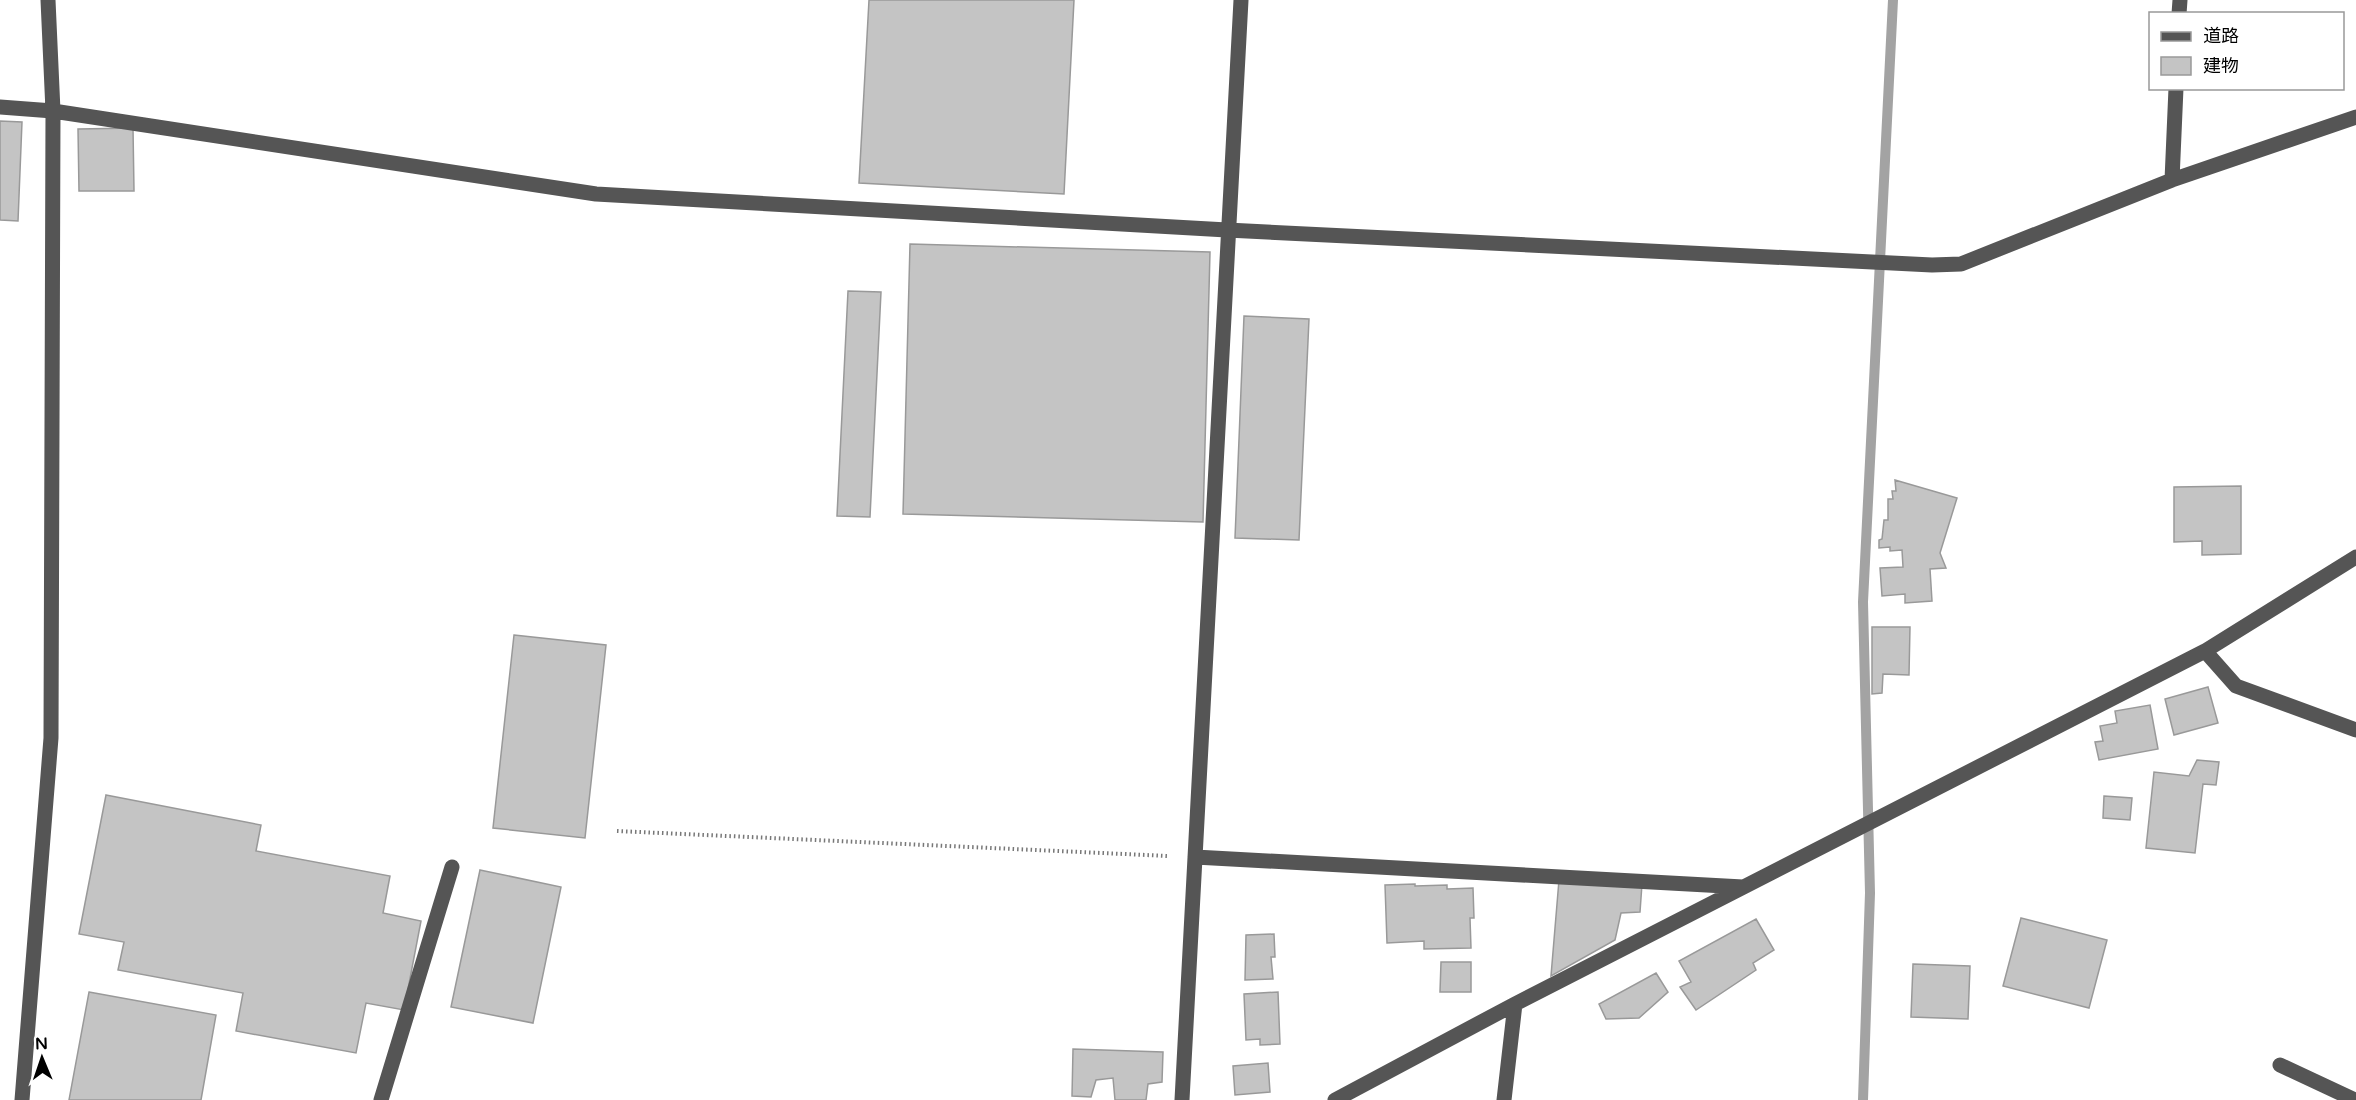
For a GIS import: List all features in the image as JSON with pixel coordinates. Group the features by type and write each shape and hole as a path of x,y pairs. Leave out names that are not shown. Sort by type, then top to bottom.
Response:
{"street":[{"path":"22,1100 51,738 53,111 48,0"},
{"path":"1182,1100 1241,0"},
{"path":"2172,180 2176,90"},
{"path":"0,107 53,111 596,194 1227,230 1932,265 1961,264 2172,180 2356,117"},
{"path":"1335,1100 1515,1004 2205,651 2356,557"},
{"path":"2205,651 2236,686 2356,729"},
{"path":"1195,857 1743,887"},
{"path":"381,1100 452,867"},
{"path":"1504,1100 1515,1004"},
{"path":"2280,1065 2355,1100"}],"path":[{"path":"617,831 1195,857"}],"building":[{"path":"869,0 1074,0 1064,194 859,183"},
{"path":"0,121 22,122 18,221 0,220"},
{"path":"133,128 134,191 79,191 78,129"},
{"path":"910,244 1210,252 1203,522 903,514"},
{"path":"848,291 881,292 870,517 837,516"},
{"path":"1244,316 1309,319 1299,540 1235,538"},
{"path":"1895,480 1957,498 1940,553 1946,568 1930,569 1932,601 1905,603 1905,594 1882,596 1880,568 1903,567 1902,550 1890,551 1890,547 1879,548 1884,520 1888,520 1888,499 1893,499 1892,491 1896,491"},
{"path":"2241,486 2241,554 2202,555 2202,541 2174,542 2174,487"},
{"path":"1872,627 1910,627 1909,675 1883,674 1882,693 1872,694"},
{"path":"514,635 606,645 585,838 493,828"},
{"path":"2208,687 2218,723 2174,735 2165,699"},
{"path":"2150,705 2158,749 2099,760 2095,742 2103,741 2100,726 2117,723 2115,711"},
{"path":"2197,760 2219,762 2216,785 2203,784 2195,853 2146,848 2154,772 2189,776"},
{"path":"106,795 261,825 256,851 390,876 383,913 421,921 404,1010 366,1003 356,1053 236,1031 243,993 118,970 124,942 79,934"},
{"path":"2104,796 2132,798 2130,820 2103,818"},
{"path":"480,870 561,887 533,1023 451,1007"},
{"path":"1559,880 1642,884 1640,912 1621,913 1615,940 1551,976"},
{"path":"1415,884 1415,886 1447,885 1447,889 1473,888 1474,918 1470,918 1471,948 1424,949 1424,941 1387,943 1385,885"},
{"path":"2021,918 2107,940 2089,1008 2003,986"},
{"path":"1756,919 1774,950 1753,963 1756,970 1696,1010 1680,987 1691,982 1679,961"},
{"path":"1274,934 1275,957 1271,957 1273,979 1245,980 1246,935"},
{"path":"1441,962 1471,962 1471,992 1440,992"},
{"path":"1913,964 1970,966 1968,1019 1911,1017"},
{"path":"1656,973 1668,992 1639,1018 1606,1019 1599,1004"},
{"path":"89,992 216,1015 201,1100 69,1100"},
{"path":"1278,992 1280,1044 1260,1045 1260,1039 1246,1040 1244,994"},
{"path":"1073,1049 1163,1052 1162,1082 1148,1084 1146,1100 1115,1100 1113,1078 1096,1080 1091,1097 1072,1096"},
{"path":"1268,1063 1270,1092 1235,1095 1233,1066"}],"waterway":[{"path":"1863,1100 1870,893 1863,602 1893,0"}]}
